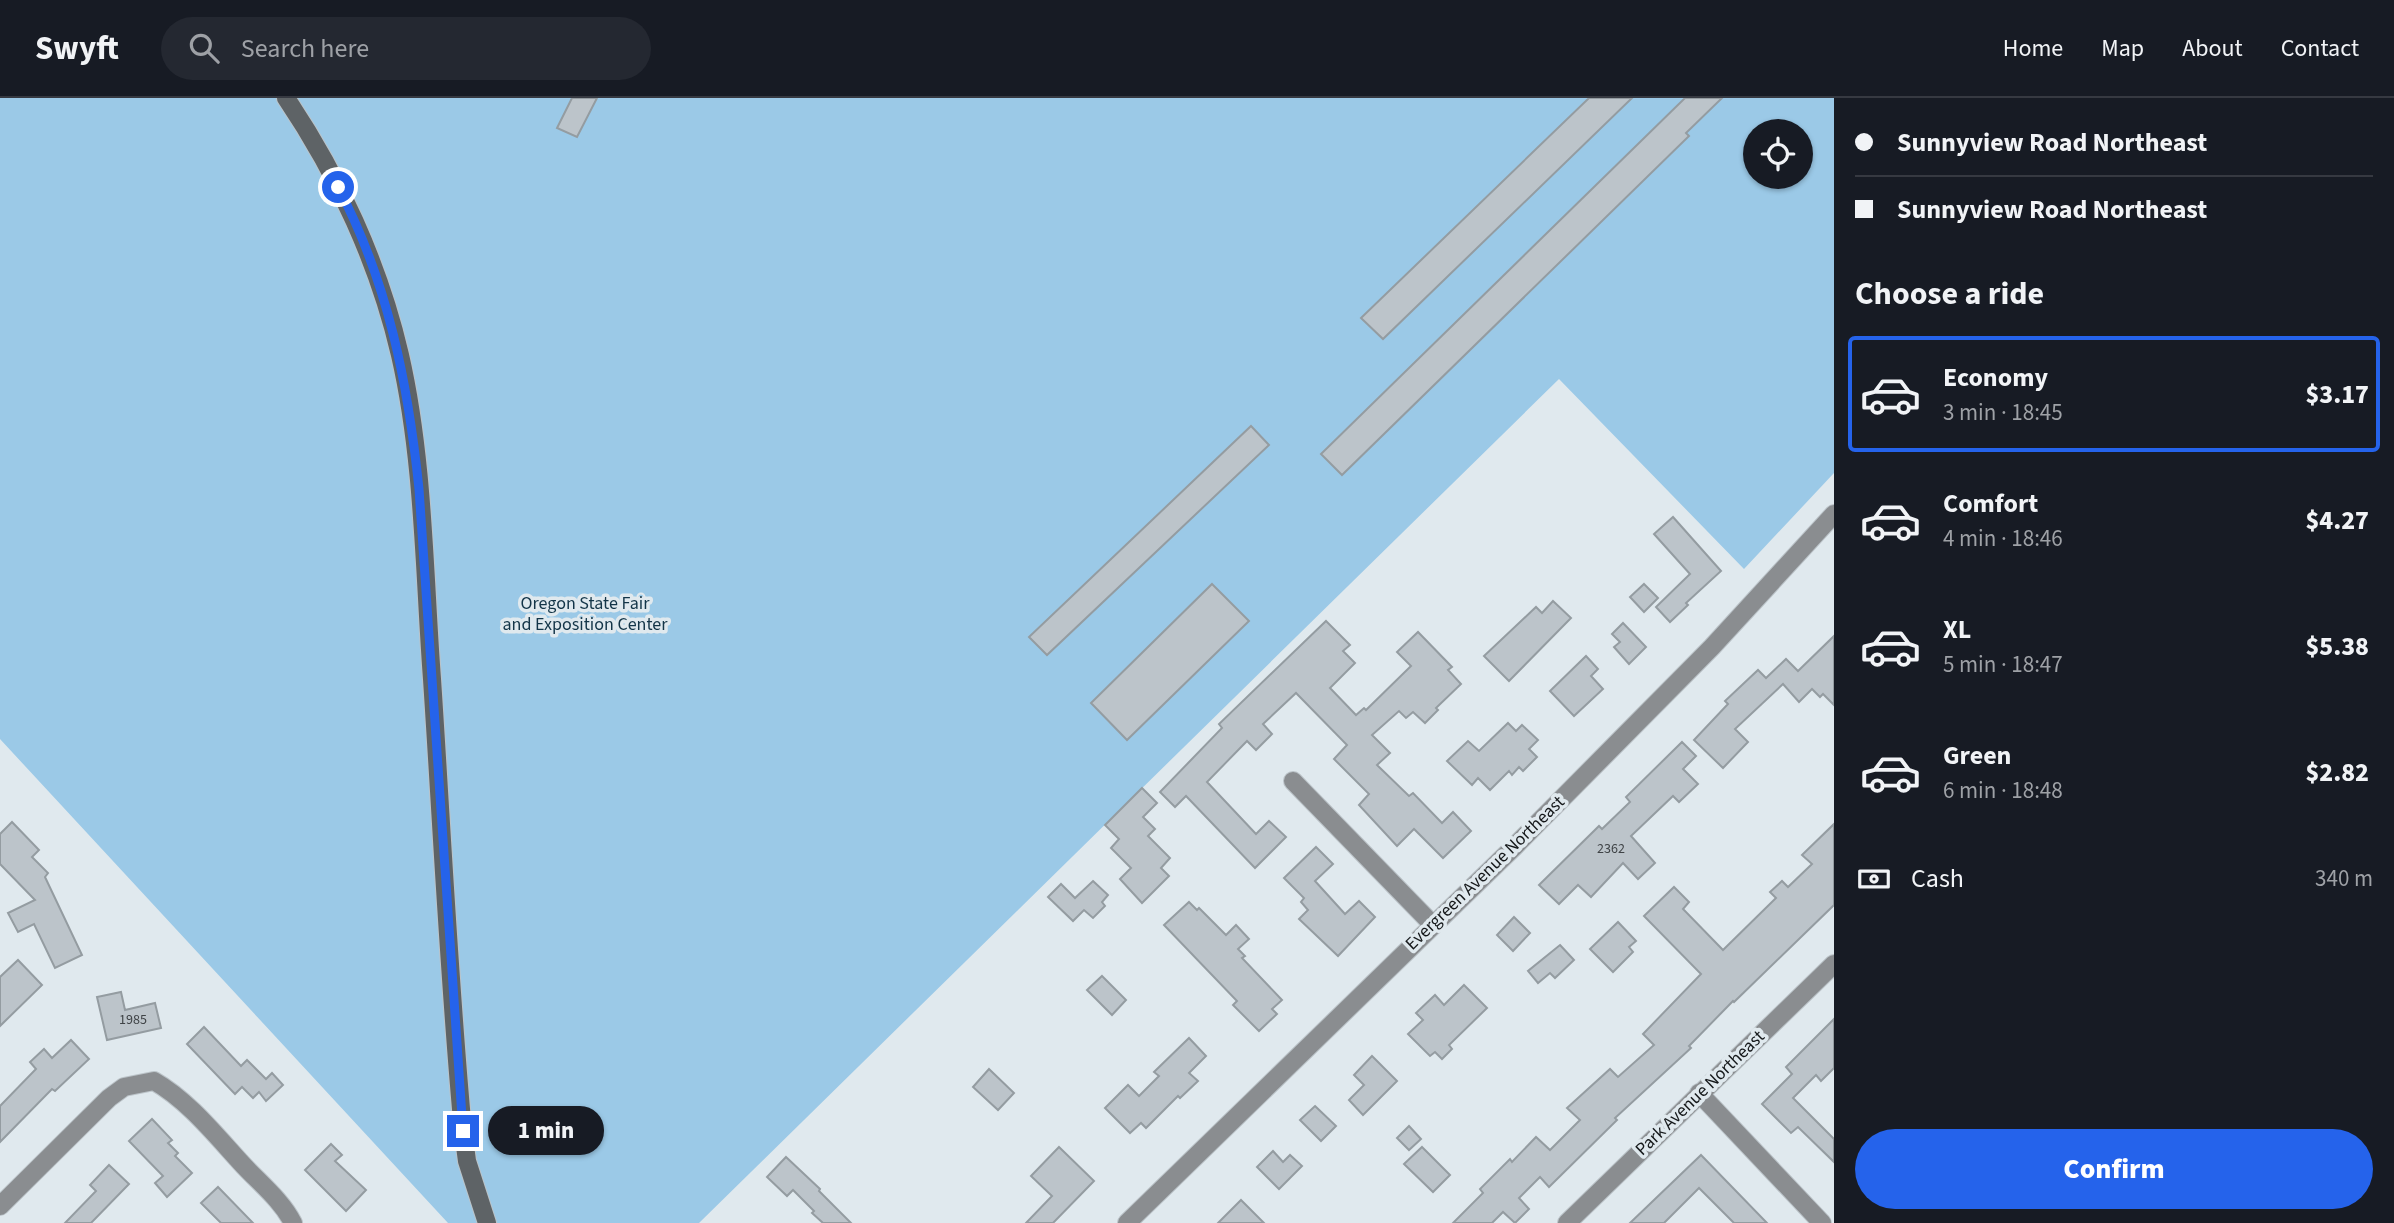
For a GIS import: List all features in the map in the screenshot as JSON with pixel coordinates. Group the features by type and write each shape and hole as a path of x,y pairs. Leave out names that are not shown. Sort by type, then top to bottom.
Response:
{"main road":[{"path":"286,98 301,120 350,210 379,283 400,354 419,489 463,1131 467,1161 487,1223"}],"street":[{"name":"Evergreen Avenue Northeast","path":"1128,1223 1515,846 1712,648 1834,514"},
{"path":"1293,781 1432,925"},
{"name":"Park Avenue Northeast","path":"1567,1223 1834,964"},
{"path":"0,1206 109,1098 124,1087 154,1081 169,1090 229,1150 286,1210 293,1223"},
{"path":"1699,1093 1822,1223"}],"green space":[{"name":"Oregon State Fair and Exposition Center","path":"0,98 1834,98 1834,473 1744,569 1559,379 699,1223 448,1223 0,739"}],"building":[{"path":"572,98 597,98 577,137 557,128"},
{"path":"1589,98 1632,98 1383,339 1361,318"},
{"path":"1685,98 1722,98 1686,133 1689,136 1342,475 1321,454"},
{"path":"1251,426 1269,445 1047,655 1029,637"},
{"path":"1673,517 1721,571 1686,603 1688,605 1670,622 1656,607 1690,574 1654,534"},
{"path":"1212,584 1249,621 1127,740 1091,703"},
{"path":"1644,584 1658,598 1644,612 1630,597"},
{"path":"1553,601 1571,618 1509,681 1484,656 1536,607 1542,613"},
{"path":"1326,621 1350,645 1343,651 1355,663 1330,688 1356,715 1364,708 1366,710 1411,666 1397,652 1418,632 1452,667 1448,670 1461,684 1425,723 1413,712 1406,718 1399,711 1372,735 1390,753 1377,765 1409,796 1413,793 1442,823 1453,812 1471,831 1443,858 1414,829 1397,846 1359,805 1369,794 1334,759 1347,745 1296,693 1263,724 1272,734 1256,750 1247,741 1207,782 1256,834 1269,821 1286,837 1255,868 1186,796 1175,807 1160,792 1222,728 1219,724"},
{"path":"1623,623 1646,647 1629,664 1614,647 1620,642 1612,634"},
{"path":"1834,636 1834,705 1823,694 1820,697 1812,689 1799,702 1783,684 1735,729 1748,742 1723,768 1694,740 1728,704 1725,701 1758,670 1766,678 1786,659 1798,671"},
{"path":"1586,656 1598,669 1591,676 1603,689 1574,716 1550,691"},
{"path":"1508,723 1516,731 1522,725 1538,740 1529,749 1537,757 1523,771 1519,767 1512,775 1509,771 1490,790 1478,778 1472,785 1447,761 1468,741 1479,751"},
{"path":"1682,742 1696,756 1683,769 1698,784 1679,802 1673,796 1631,836 1655,863 1638,879 1623,863 1591,897 1578,885 1559,904 1539,885 1599,826 1602,829 1630,802 1626,797"},
{"path":"1142,788 1157,803 1143,817 1155,829 1148,836 1170,858 1161,868 1169,876 1142,903 1120,879 1131,868 1111,848 1119,839 1105,825"},
{"path":"12,822 39,850 32,857 48,873 45,877 82,955 55,968 34,924 18,932 8,913 35,900 0,864 0,834"},
{"path":"1834,824 1834,905 1733,1001 1689,1046 1691,1048 1615,1118 1617,1120 1549,1187 1540,1177 1519,1198 1529,1209 1515,1223 1503,1212 1492,1223 1453,1223 1483,1193 1480,1189 1536,1137 1550,1150 1580,1120 1567,1108 1610,1069 1618,1077 1654,1045 1643,1034 1701,974 1644,916 1674,887 1689,902 1683,909 1723,950 1776,898 1770,892 1782,881 1788,887 1812,864 1802,855"},
{"path":"1316,847 1333,864 1315,881 1345,914 1359,901 1375,917 1338,956 1299,919 1308,910 1301,902 1304,898 1284,878"},
{"path":"1093,881 1108,895 1102,902 1105,906 1093,918 1084,910 1073,921 1048,897 1061,884 1075,898"},
{"path":"1189,902 1197,910 1199,908 1226,935 1236,925 1249,939 1238,949 1245,956 1242,958 1282,1000 1272,1009 1277,1014 1259,1031 1233,1005 1237,1001 1164,925"},
{"path":"1514,917 1530,933 1513,951 1497,935"},
{"path":"1618,922 1636,941 1629,947 1633,952 1613,972 1590,949"},
{"path":"1560,945 1574,960 1555,978 1550,973 1538,983 1528,971"},
{"path":"18,960 42,985 0,1026 0,977"},
{"path":"1102,976 1126,1000 1112,1015 1087,990"},
{"path":"1464,985 1487,1008 1449,1045 1452,1049 1442,1059 1435,1052 1430,1056 1408,1034 1423,1020 1416,1013 1435,995 1444,1005"},
{"path":"121,992 125,1010 155,1003 161,1028 107,1040 97,997"},
{"path":"1834,1019 1834,1068 1821,1081 1816,1075 1793,1098 1834,1139 1834,1162 1798,1127 1791,1133 1762,1104 1792,1074 1786,1067"},
{"path":"204,1027 241,1066 247,1060 266,1079 272,1073 283,1085 266,1101 259,1092 253,1098 242,1087 235,1094 187,1044"},
{"path":"1189,1038 1206,1056 1189,1073 1198,1081 1180,1098 1178,1096 1146,1128 1141,1123 1130,1133 1105,1108 1128,1085 1139,1096 1159,1076 1154,1072"},
{"path":"71,1040 89,1059 55,1091 52,1089 0,1142 0,1106 36,1069 30,1062 44,1049 52,1058"},
{"path":"1372,1056 1397,1081 1363,1115 1349,1100 1364,1085 1354,1075"},
{"path":"989,1069 1014,1093 998,1110 973,1087"},
{"path":"1315,1106 1336,1126 1321,1141 1300,1120"},
{"path":"152,1119 172,1140 168,1143 178,1153 175,1156 192,1173 167,1197 155,1183 163,1176 129,1141"},
{"path":"1409,1126 1421,1139 1409,1150 1397,1138"},
{"path":"331,1144 342,1155 335,1161 366,1190 346,1211 305,1170"},
{"path":"1059,1147 1094,1181 1053,1223 1026,1223 1052,1196 1031,1176"},
{"path":"1422,1147 1450,1175 1433,1192 1404,1164"},
{"path":"1273,1151 1283,1162 1290,1155 1302,1166 1279,1189 1257,1167"},
{"path":"1701,1155 1767,1223 1734,1223 1699,1188 1664,1223 1630,1223"},
{"path":"786,1157 851,1223 823,1223 793,1190 787,1196 767,1177"},
{"path":"109,1165 129,1184 91,1223 65,1223 96,1191 90,1185"},
{"path":"218,1187 253,1223 221,1223 201,1203"},
{"path":"1241,1200 1264,1223 1218,1223"}],"route":[{"path":"338,187 379,283 400,354 413,430 463,1131"}]}
